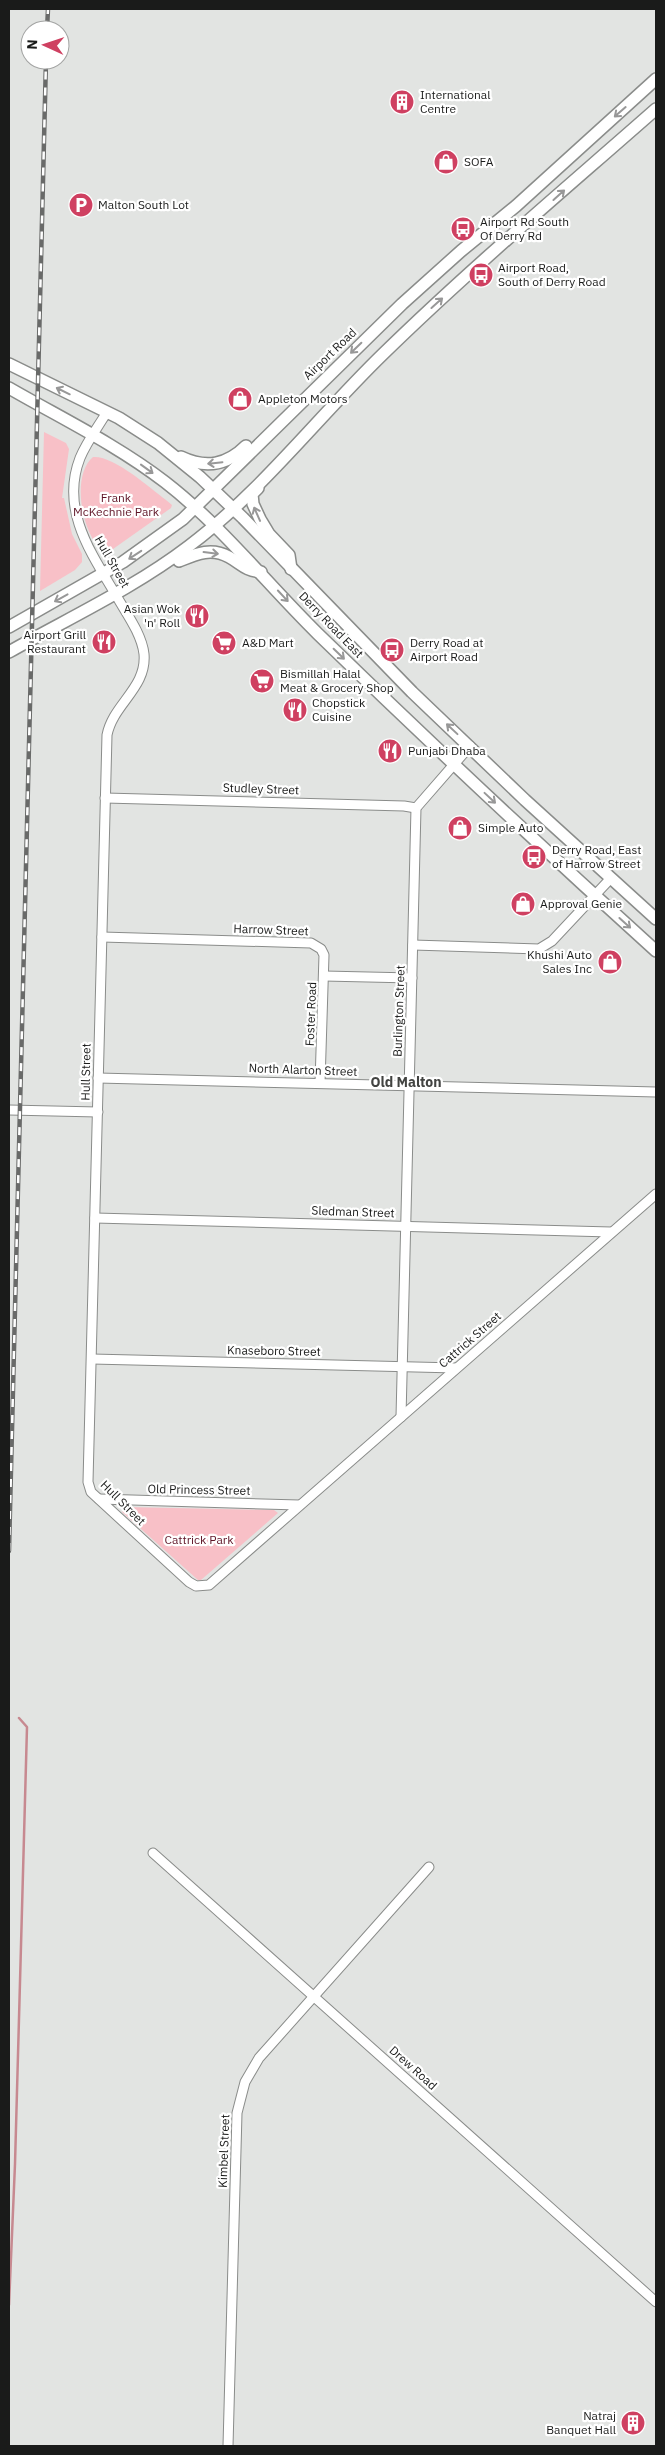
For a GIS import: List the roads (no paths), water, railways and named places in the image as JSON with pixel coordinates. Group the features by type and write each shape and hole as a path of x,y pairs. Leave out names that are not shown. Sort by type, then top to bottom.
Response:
{"main road":[{"name":"Airport Road","path":"9,627 140,552 194,508 410,297 461,251 516,206 656,79"},
{"path":"9,652 166,563 213,526 233,508 417,320 656,109"},
{"name":"Derry Road East","path":"9,364 107,412 158,443 213,489 412,692 656,919"},
{"name":"Derry Road East","path":"9,388 92,435 151,472 194,508 261,572 316,632 454,764 656,951"},
{"path":"158,443 162,443 183,458 208,465 220,464 237,455 270,422 282,420"},
{"path":"291,569 289,555 265,529 252,494 301,443 301,438"},
{"path":"166,563 171,564 199,552 213,552 228,556 249,571 261,572"}],"street":[{"name":"Hull Street","path":"107,412 92,435 77,468 74,486 74,508 79,528 137,633 144,659 137,686 113,719 108,731 88,1482 91,1492 189,1582 201,1587 213,1583 299,1505"},
{"path":"416,808 470,746"},
{"name":"Studley Street","path":"105,798 396,805 416,808"},
{"name":"Burlington Street","path":"401,1417 416,808"},
{"path":"413,945 539,948 552,941 611,878"},
{"name":"Harrow Street","path":"102,937 311,943 322,949 324,955 324,976"},
{"path":"324,976 412,978"},
{"name":"Foster Road","path":"320,1083 324,976"},
{"name":"North Alarton Street","path":"98,1078 656,1092"},
{"path":"9,1110 98,1112"},
{"name":"Cattrick Street","path":"299,1505 656,1194"},
{"name":"Sledman Street","path":"95,1218 611,1232"},
{"name":"Knaseboro Street","path":"92,1359 456,1368"},
{"name":"Old Princess Street","path":"99,1499 299,1505"},
{"name":"Drew Road","path":"153,1853 656,2302"},
{"name":"Kimbel Street","path":"228,2446 237,2113 245,2082 259,2058 429,1867"}],"waterway":[{"path":"9,2305 15,2164 27,1727 19,1718"}],"railway":[{"path":"47,20 48,9"},
{"path":"9,1551 46,70"}],"place":[{"name":"International Centre","path":"402,102"},
{"name":"SOFA","path":"446,162"},
{"name":"Malton South Lot","path":"81,205"},
{"name":"Airport Rd South Of Derry Rd","path":"463,229"},
{"name":"Airport Road, South of Derry Road","path":"481,275"},
{"name":"Appleton Motors","path":"240,399"},
{"name":"Asian Wok 'n' Roll","path":"197,616"},
{"name":"Airport Grill Restaurant","path":"104,642"},
{"name":"A&D Mart","path":"224,643"},
{"name":"Derry Road at Airport Road","path":"392,650"},
{"name":"Bismillah Halal Meat & Grocery Shop","path":"262,681"},
{"name":"Chopstick Cuisine","path":"295,710"},
{"name":"Punjabi Dhaba","path":"390,751"},
{"name":"Simple Auto","path":"460,828"},
{"name":"Derry Road, East of Harrow Street","path":"534,857"},
{"name":"Approval Genie","path":"523,904"},
{"name":"Khushi Auto Sales Inc","path":"610,962"},
{"name":"Natraj Banquet Hall","path":"633,2423"}],"district":[{"name":"Old Malton","path":"406,1082"}],"park label":[{"name":"Frank McKechnie Park","path":"116,505"},
{"name":"Cattrick Park","path":"199,1540"}]}
